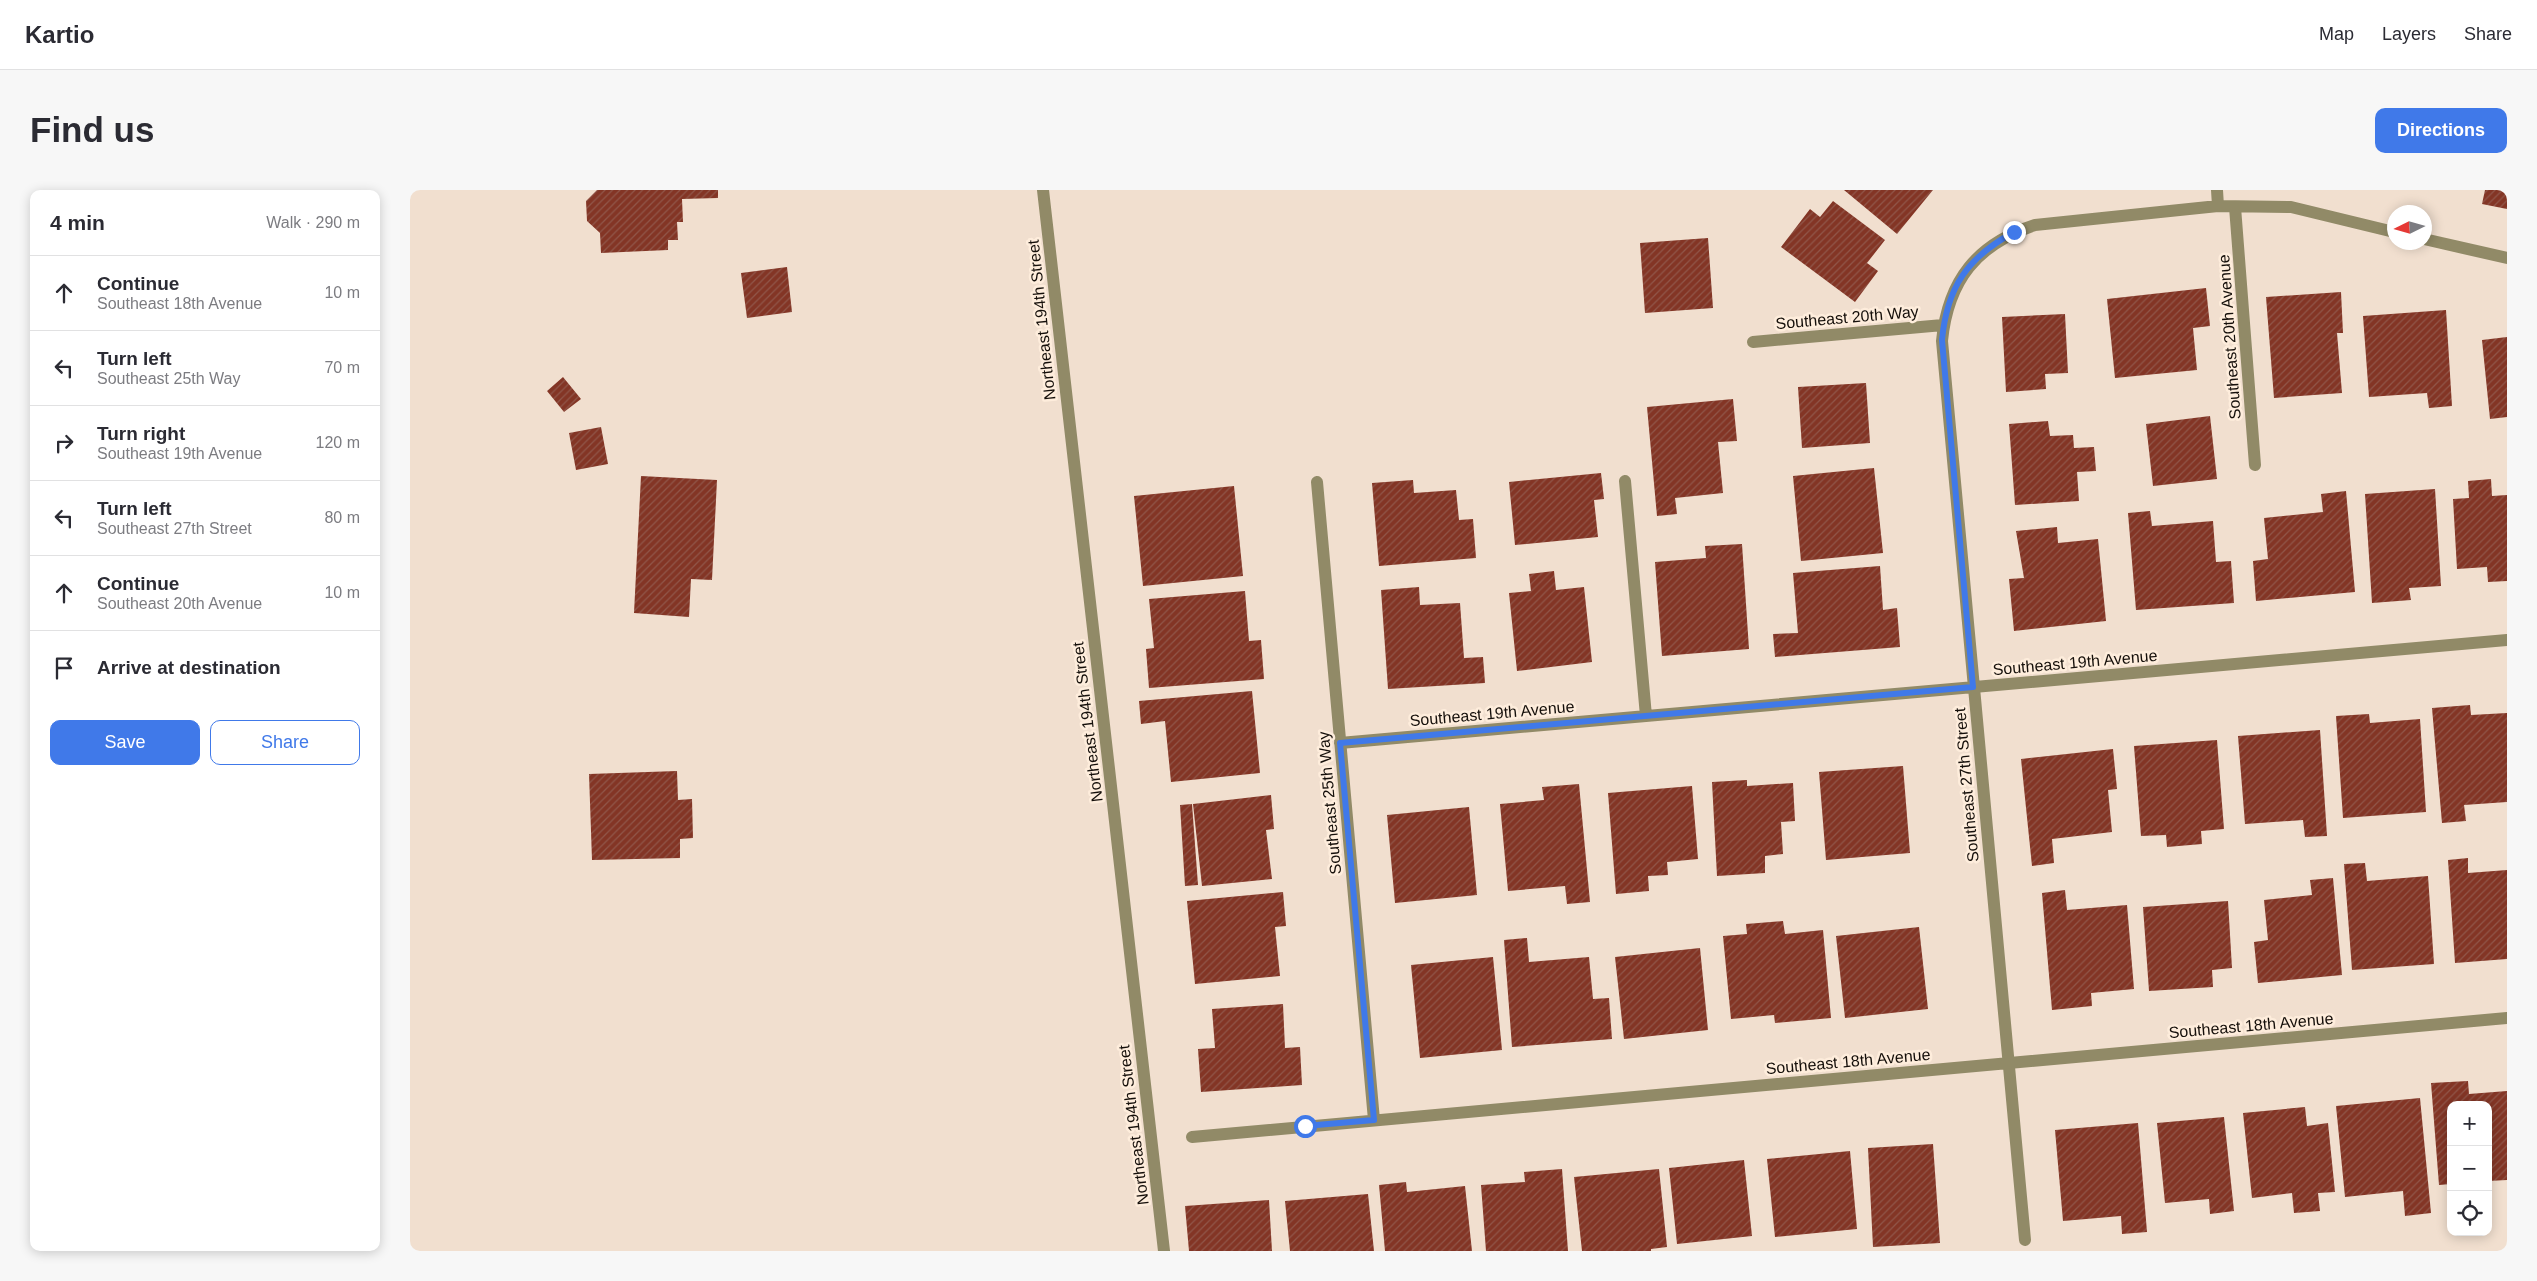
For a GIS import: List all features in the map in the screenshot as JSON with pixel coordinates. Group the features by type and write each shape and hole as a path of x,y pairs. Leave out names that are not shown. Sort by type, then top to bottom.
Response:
{"street":[{"name":"Northeast 194th Street","path":"1043,190 1164,1251"},
{"path":"2217,190 2218,206 2291,207 2387,230"},
{"name":"Southeast 27th Street","path":"2024,1240 1942,340 1943,325 1952,294 1964,273 1978,256 2014,232 2035,225 2218,206"},
{"name":"Southeast 20th Avenue","path":"2235,207 2255,465"},
{"path":"2432,241 2507,258"},
{"name":"Southeast 20th Way","path":"1754,342 1943,325"},
{"path":"1625,481 1646,716"},
{"name":"Southeast 25th Way","path":"1318,482 1374,1120"},
{"name":"Southeast 19th Avenue","path":"1340,743 2507,640"},
{"name":"Southeast 18th Avenue","path":"1192,1137 2507,1018"}],"building":[{"path":"597,190 718,190 718,198 682,199 683,222 677,222 678,240 668,240 668,250 601,253 600,233 587,221 586,201"},
{"path":"1844,190 1933,190 1897,234"},
{"path":"2485,190 2507,190 2507,209 2482,204"},
{"path":"1833,201 1885,240 1867,263 1878,271 1855,302 1781,247 1810,209 1820,217"},
{"path":"1708,238 1713,308 1645,313 1640,243"},
{"path":"787,267 792,312 747,318 741,273"},
{"path":"2206,288 2210,326 2193,328 2197,370 2115,378 2107,299"},
{"path":"2341,292 2343,333 2337,333 2342,393 2274,398 2266,297"},
{"path":"2446,310 2452,406 2429,408 2427,393 2369,397 2363,316"},
{"path":"2065,314 2068,373 2045,374 2046,389 2006,392 2002,317"},
{"path":"2507,337 2507,417 2490,419 2482,340"},
{"path":"563,377 581,399 564,412 547,391"},
{"path":"1866,383 1870,443 1802,448 1798,387"},
{"path":"1733,399 1737,441 1718,442 1723,493 1675,498 1677,514 1657,516 1647,407"},
{"path":"2210,416 2217,479 2153,486 2146,424"},
{"path":"2048,421 2050,436 2073,435 2074,448 2094,447 2096,471 2077,472 2079,501 2015,505 2009,424"},
{"path":"601,427 608,464 576,470 569,433"},
{"path":"1874,468 1883,553 1801,561 1793,476"},
{"path":"1601,473 1604,499 1594,500 1598,537 1515,545 1509,482"},
{"path":"641,476 717,480 712,580 691,579 689,617 634,613"},
{"path":"2491,479 2492,496 2507,495 2507,581 2488,582 2487,567 2457,569 2453,499 2469,498 2468,481"},
{"path":"1413,480 1414,493 1456,490 1459,520 1473,519 1476,558 1379,566 1372,483"},
{"path":"1234,486 1243,576 1143,586 1134,496"},
{"path":"2435,489 2441,586 2409,588 2411,600 2372,603 2365,494"},
{"path":"2346,491 2355,592 2256,601 2253,561 2268,559 2264,518 2323,512 2321,494"},
{"path":"2150,511 2152,526 2213,521 2216,562 2231,561 2234,603 2136,610 2128,513"},
{"path":"2057,527 2058,543 2098,539 2106,621 2014,631 2009,579 2024,578 2016,531"},
{"path":"1742,544 1749,649 1662,656 1655,562 1706,558 1705,546"},
{"path":"1880,566 1883,610 1897,608 1900,647 1775,657 1773,634 1798,633 1793,573"},
{"path":"1554,571 1556,590 1584,587 1592,662 1517,671 1509,593 1531,591 1529,574"},
{"path":"1419,587 1420,605 1460,603 1464,658 1483,657 1485,683 1388,689 1381,590"},
{"path":"1245,591 1249,641 1261,640 1264,679 1149,688 1146,649 1154,648 1149,599"},
{"path":"1252,691 1260,773 1171,782 1165,721 1141,724 1139,701"},
{"path":"2470,705 2471,715 2507,713 2507,802 2464,805 2466,821 2442,823 2432,708"},
{"path":"2369,714 2370,723 2420,719 2426,812 2343,818 2336,716"},
{"path":"2320,730 2327,836 2305,837 2303,820 2245,824 2238,736"},
{"path":"2217,740 2224,829 2201,831 2202,844 2167,847 2166,835 2141,836 2134,746"},
{"path":"2113,749 2117,789 2108,790 2112,832 2052,839 2054,863 2032,866 2021,759"},
{"path":"1903,766 1910,853 1826,860 1819,772"},
{"path":"677,771 678,800 692,799 693,838 680,839 680,858 592,860 589,774"},
{"path":"1747,780 1747,786 1793,783 1795,821 1781,822 1783,854 1765,856 1765,873 1717,876 1712,782"},
{"path":"1579,784 1590,902 1567,904 1565,886 1508,891 1500,804 1544,800 1542,787"},
{"path":"1692,786 1698,859 1667,862 1668,875 1648,876 1649,891 1616,894 1608,793"},
{"path":"1271,795 1274,829 1266,830 1272,879 1202,886 1193,804"},
{"path":"1192,804 1198,885 1185,886 1180,805"},
{"path":"1469,807 1477,895 1395,903 1387,815"},
{"path":"2468,858 2468,873 2507,870 2507,959 2455,963 2448,860"},
{"path":"2365,863 2367,881 2428,876 2434,964 2352,970 2344,864"},
{"path":"2333,878 2342,975 2258,983 2254,942 2268,940 2264,900 2312,895 2310,880"},
{"path":"2065,890 2067,910 2127,905 2134,989 2091,993 2092,1006 2052,1010 2042,893"},
{"path":"1283,892 1286,926 1275,927 1280,976 1195,984 1187,901"},
{"path":"2228,901 2232,968 2212,970 2213,987 2149,991 2143,907"},
{"path":"1783,921 1785,934 1823,930 1831,1018 1775,1023 1774,1015 1731,1019 1723,936 1747,934 1746,924"},
{"path":"1919,927 1928,1009 1845,1018 1836,936"},
{"path":"1527,938 1529,962 1589,957 1593,999 1609,998 1612,1039 1512,1047 1504,940"},
{"path":"1700,948 1708,1030 1624,1039 1615,957"},
{"path":"1493,957 1502,1050 1420,1058 1411,965"},
{"path":"1283,1004 1285,1048 1300,1047 1302,1085 1201,1092 1198,1049 1215,1048 1212,1009"},
{"path":"2468,1081 2469,1094 2507,1091 2507,1180 2492,1181 2492,1101 2447,1101 2447,1184 2439,1185 2431,1083"},
{"path":"2420,1098 2431,1213 2405,1216 2403,1191 2345,1197 2336,1106"},
{"path":"2305,1107 2307,1126 2328,1123 2335,1192 2318,1193 2320,1211 2294,1213 2292,1193 2252,1198 2243,1113"},
{"path":"2224,1117 2234,1211 2210,1214 2209,1199 2165,1203 2157,1123"},
{"path":"2138,1123 2147,1232 2122,1234 2121,1216 2063,1221 2055,1130"},
{"path":"1933,1144 1940,1243 1873,1247 1868,1148"},
{"path":"1850,1151 1857,1229 1775,1237 1767,1159"},
{"path":"1744,1160 1752,1236 1677,1244 1669,1168"},
{"path":"1562,1169 1568,1251 1486,1251 1481,1185 1525,1182 1524,1172"},
{"path":"1659,1169 1667,1247 1651,1249 1651,1251 1582,1251 1574,1177"},
{"path":"1406,1182 1407,1192 1465,1186 1472,1251 1385,1251 1379,1185"},
{"path":"1368,1194 1374,1251 1290,1251 1285,1201"},
{"path":"1269,1200 1272,1251 1189,1251 1185,1206"}],"route":[{"path":"1305,1126 1374,1120 1340,743 1973,687 1942,340 1944,317 1952,294 1964,273 1978,256 2014,232"}]}
